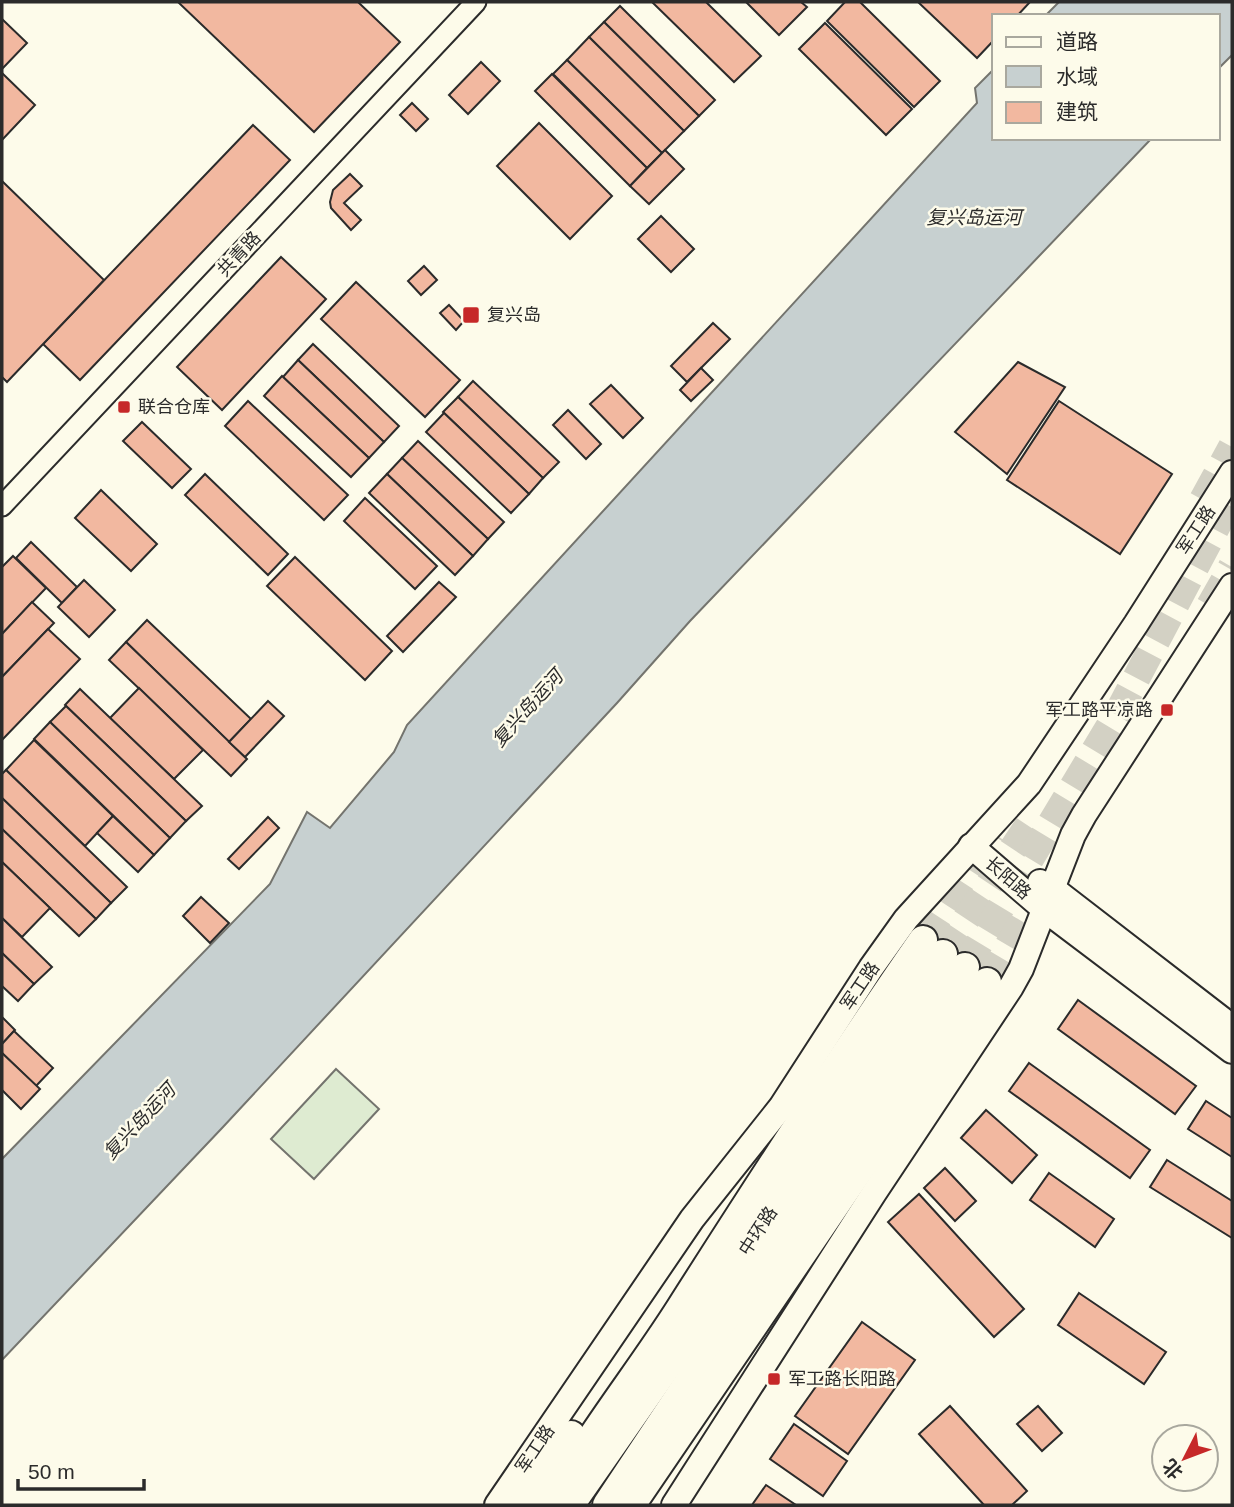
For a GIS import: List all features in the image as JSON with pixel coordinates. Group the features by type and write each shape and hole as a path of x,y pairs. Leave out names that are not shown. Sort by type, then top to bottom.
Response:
{"highway":[{"path":"551,1505 568,1475 678,1312 841,1059 954,961"},
{"path":"645,1505 954,961"},
{"name":"中环路","path":"570,1505 954,961"},
{"name":"中环路","path":"607,1505 954,961"},
{"path":"523,1505 667,1301 750,1198"},
{"path":"632,1505 733,1353"}],"main road":[{"name":"军工路","path":"497,1505 692,1220 781,1107 895,934 1029,784 1232,474"},
{"path":"674,1505 874,1193 1011,987 1073,835 1084,815 1232,586"},
{"name":"长阳路","path":"971,846 1232,1027"},
{"name":"长阳路","path":"1048,899 1232,1051"}],"street":[{"name":"共青路","path":"2,506 476,2"}],"green space":[{"path":"336,1069 379,1109 314,1179 271,1139"}],"water":[{"path":"1059,2 1232,2 1232,55 1220,67 1220,14 1047,14"},
{"name":"复兴岛运河","path":"992,71 992,140 1150,140 690,621 223,1127 2,1360 2,1159 270,884 307,812 330,828 394,752 407,725 977,103 975,88"}],"building":[{"path":"178,2 358,2 400,42 314,132"},
{"path":"652,2 706,2 761,56 734,82"},
{"path":"746,2 801,2 807,7 779,35"},
{"path":"845,2 860,2 940,81 914,107 827,21"},
{"path":"918,2 1030,2 1019,14 992,14 992,42 977,58"},
{"path":"620,6 715,100 699,116 604,22"},
{"path":"2,19 27,43 2,69"},
{"path":"604,22 699,116 684,131 589,37"},
{"path":"825,23 912,109 886,135 799,49"},
{"path":"589,37 684,131 662,153 567,60"},
{"path":"567,60 662,153 647,168 553,74"},
{"path":"481,62 500,81 468,114 449,95"},
{"path":"2,73 35,105 2,140"},
{"path":"552,74 647,168 630,186 535,91"},
{"path":"412,103 428,119 416,131 400,115"},
{"path":"539,123 612,196 570,239 497,166"},
{"path":"253,125 290,160 80,380 43,344"},
{"path":"665,150 684,169 649,204 630,186"},
{"path":"350,174 362,186 344,203 361,220 351,230 331,208 330,202 333,190"},
{"path":"2,181 104,280 7,382 2,377"},
{"path":"661,216 694,249 671,272 638,239"},
{"path":"281,257 326,299 222,410 177,367"},
{"path":"424,266 437,280 421,295 408,281"},
{"path":"356,282 460,380 425,417 321,319"},
{"path":"449,305 464,321 456,330 440,313"},
{"path":"713,323 730,339 687,382 671,366"},
{"path":"313,344 399,426 384,442 298,360"},
{"path":"298,360 384,442 369,458 283,377"},
{"path":"1018,362 1065,387 1007,474 955,432"},
{"path":"701,368 713,380 691,401 680,390"},
{"path":"282,376 369,458 351,477 264,396"},
{"path":"473,381 559,462 543,478 458,397"},
{"path":"611,385 643,418 623,438 590,404"},
{"path":"458,397 543,478 529,494 443,412"},
{"path":"248,401 348,495 324,520 225,426"},
{"path":"1059,401 1172,474 1120,554 1007,480"},
{"path":"568,410 601,444 586,459 553,425"},
{"path":"444,413 529,494 511,513 426,432"},
{"path":"142,422 191,469 172,488 123,441"},
{"path":"418,441 504,522 488,539 402,458"},
{"path":"402,458 488,539 473,556 387,474"},
{"path":"205,474 288,554 268,575 185,495"},
{"path":"387,474 473,556 455,575 369,493"},
{"path":"101,490 157,544 131,571 75,518"},
{"path":"365,498 437,566 415,589 344,521"},
{"path":"31,542 77,587 62,603 16,558"},
{"path":"13,556 46,588 2,634 2,567"},
{"path":"295,557 392,651 365,680 267,586"},
{"path":"84,580 115,610 89,637 58,607"},
{"path":"439,582 456,597 403,652 387,636"},
{"path":"32,602 54,623 2,677 2,634"},
{"path":"147,620 251,719 229,742 126,642"},
{"path":"48,629 80,659 2,740 2,677"},
{"path":"126,642 247,759 231,776 109,660"},
{"path":"139,688 203,750 174,779 110,718"},
{"path":"80,689 202,806 186,821 65,705"},
{"path":"268,701 284,716 245,757 229,742"},
{"path":"66,706 186,821 170,838 50,722"},
{"path":"50,722 170,838 154,855 34,739"},
{"path":"34,740 113,816 85,846 6,770"},
{"path":"6,770 127,887 111,903 2,798 2,774"},
{"path":"2,798 111,903 96,919 2,829"},
{"path":"113,816 154,855 138,872 97,833"},
{"path":"268,817 279,828 239,869 228,859"},
{"path":"2,829 96,919 79,936 2,862"},
{"path":"2,862 50,908 22,937 2,918"},
{"path":"201,897 229,923 210,943 183,916"},
{"path":"2,918 52,967 34,984 2,953"},
{"path":"2,953 34,984 18,1001 2,986"},
{"path":"1078,1000 1196,1086 1175,1114 1058,1029"},
{"path":"2,1017 15,1030 2,1044"},
{"path":"14,1031 53,1068 36,1086 2,1053 2,1044"},
{"path":"2,1053 40,1089 21,1109 2,1090"},
{"path":"1029,1063 1150,1150 1130,1178 1009,1091"},
{"path":"1206,1101 1232,1118 1232,1157 1188,1129"},
{"path":"986,1110 1037,1155 1012,1183 961,1138"},
{"path":"1167,1160 1232,1201 1232,1238 1150,1187"},
{"path":"945,1168 976,1201 955,1221 924,1188"},
{"path":"1049,1173 1114,1219 1095,1247 1030,1200"},
{"path":"919,1194 1024,1309 994,1337 888,1222"},
{"path":"1079,1293 1166,1352 1144,1384 1058,1325"},
{"path":"862,1322 915,1360 848,1454 795,1416"},
{"path":"950,1406 1027,1491 1012,1505 984,1505 919,1434"},
{"path":"1038,1406 1062,1433 1042,1451 1017,1424"},
{"path":"794,1424 847,1461 823,1496 770,1459"},
{"path":"766,1485 796,1505 752,1505"}],"tunnel":[{"path":"1203,500 1232,447"},
{"path":"965,967 1120,709 1232,497"},
{"path":"1210,606 1232,567"},
{"path":"943,954 1032,820"},
{"path":"923,940 993,833"},
{"path":"987,982 1048,879"}],"place":[{"name":"复兴岛","path":"471,315"},
{"name":"联合仓库","path":"124,407"},
{"name":"军工路平凉路","path":"1167,710"},
{"name":"军工路长阳路","path":"774,1379"}]}
